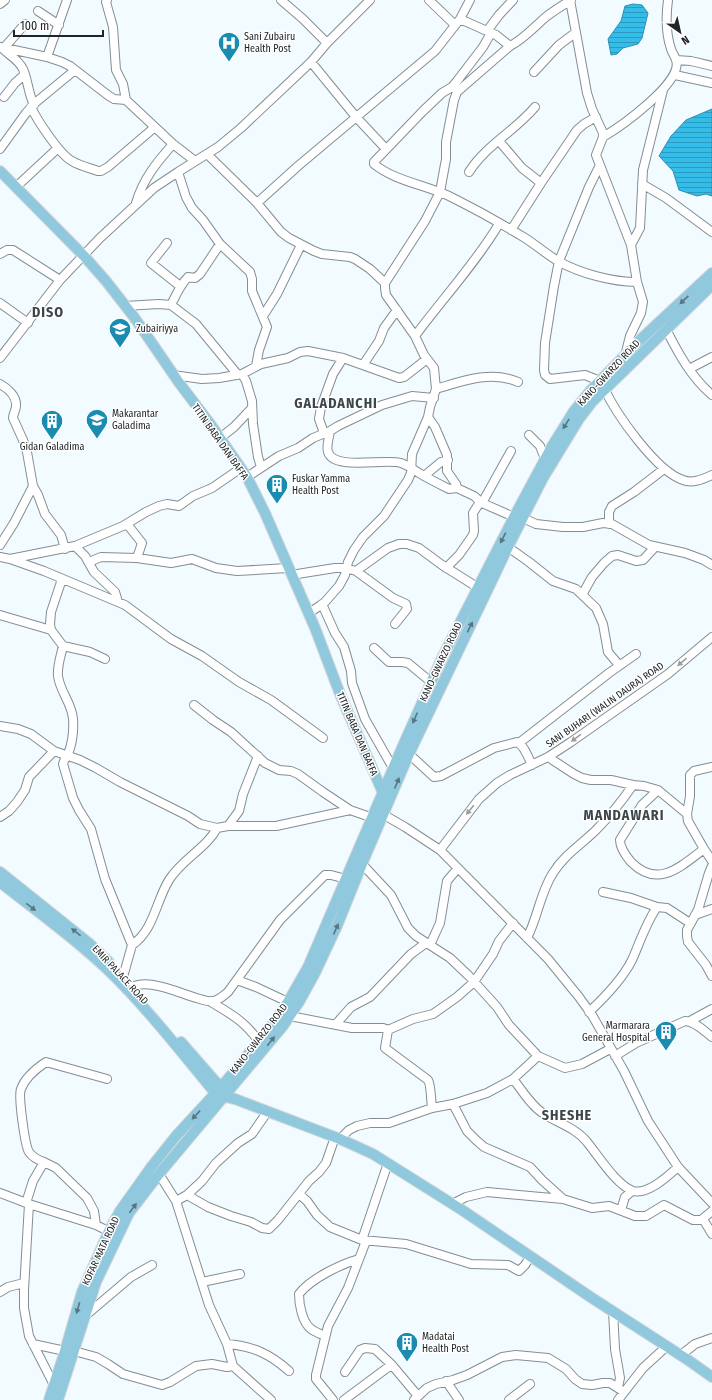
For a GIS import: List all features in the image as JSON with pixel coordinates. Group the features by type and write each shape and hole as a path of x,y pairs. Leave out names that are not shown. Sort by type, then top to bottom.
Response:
{"main road":[{"name":"TITIN BABA DAN BAFFA","path":"0,171 84,256 125,306 241,468 265,513 309,613 340,694 386,796"},
{"name":"KANO-GWARZO ROAD","path":"225,1093 258,1042 288,1002 308,968 346,879 386,796 409,754 508,547 518,517 545,459 574,411 639,348 712,273"},
{"name":"KANO-GWARZO ROAD","path":"386,796 393,768 431,682 477,587 518,517 579,420 602,385 625,356 666,329 712,285"},
{"path":"452,638 462,643"},
{"name":"KANO-GWARZO ROAD","path":"225,1093 262,1052 290,1016 316,971 337,926 362,864 377,814"},
{"name":"EMIR PALACE ROAD","path":"0,872 90,944 123,977 130,988"},
{"name":"EMIR PALACE ROAD","path":"0,882 91,954 130,988 225,1093"},
{"path":"225,1093 338,1138 373,1154 452,1204 712,1377"},
{"name":"KOFAR MATA ROAD","path":"49,1400 54,1385 85,1316 96,1282 129,1213 225,1093"},
{"name":"KOFAR MATA ROAD","path":"58,1400 82,1292 109,1231 120,1211 152,1166 176,1136 225,1093"}],"street":[{"path":"0,4 5,0"},
{"path":"47,56 67,0"},
{"path":"281,0 328,43"},
{"path":"0,358 60,280 100,238 148,193 218,147 237,132 311,62 370,0"},
{"path":"429,0 457,22 496,35 510,46"},
{"path":"257,203 298,166 435,51 448,36 470,0"},
{"path":"309,613 322,604 339,586 354,550 363,537 390,508 410,476 412,454 428,417 436,389 434,368 427,359 416,336 386,295 385,283 425,221 440,192 446,159 446,142 454,100 454,89 474,59 499,15 513,0"},
{"path":"625,356 630,336 641,313 642,307 640,291 637,282 631,245 599,167 596,155 603,137 602,129 587,93 570,0 548,15 517,43 510,46 454,89 442,93 374,162 376,165 397,177 440,192 461,202 512,230 559,261 597,276 626,282 637,282"},
{"path":"603,137 626,122 663,89 675,74 676,60 672,53 668,37 668,0"},
{"path":"105,1 113,27 116,70 122,82 126,100 173,144 195,161"},
{"path":"38,11 59,25"},
{"path":"2,48 25,24"},
{"path":"534,72 559,45 576,33"},
{"path":"2,48 47,56 62,62 114,99 126,100"},
{"path":"2,48 16,60 23,70 36,116 58,148 72,161 100,172 118,159 155,127"},
{"path":"676,60 691,61 712,66"},
{"path":"311,62 356,117 386,149"},
{"path":"0,149 32,106 75,70"},
{"path":"675,74 712,83"},
{"path":"4,97 15,82 24,75"},
{"path":"631,245 640,228 644,162 663,89"},
{"path":"469,172 481,156 520,123 535,107"},
{"path":"512,230 540,183 577,130 596,117"},
{"path":"499,141 518,165 540,183"},
{"path":"136,205 144,182 173,144"},
{"path":"16,187 58,148"},
{"path":"207,154 257,203 281,232 301,245 322,254 350,257 355,259 370,269 385,283"},
{"path":"599,167 588,187 559,261 545,343 544,373 547,378 550,379 585,376 602,385 610,402 629,428 664,469 671,474 684,481 695,482 712,475"},
{"path":"178,172 189,203 220,244 250,272 252,279 252,292 263,316 267,330 259,350 256,366"},
{"path":"642,184 666,198 712,232"},
{"path":"416,336 437,306 477,257 499,224"},
{"path":"167,243 151,263 180,286"},
{"path":"171,305 180,286 188,277 195,278 200,274 220,244"},
{"path":"263,316 277,294 301,245"},
{"path":"0,254 7,250 13,250 60,280"},
{"path":"0,303 28,323"},
{"path":"125,306 154,304 171,305 196,324 246,381 252,401 257,451 261,467"},
{"path":"363,365 384,328 397,310"},
{"path":"666,329 689,369 704,388 712,395"},
{"path":"173,375 202,379 219,378 240,374 266,362 288,358 304,351 343,358 402,378 427,359"},
{"path":"689,369 712,357"},
{"path":"343,358 333,374 321,407 319,419 327,432 327,450 329,456 349,463 379,461 397,462 406,465 449,489 457,488 474,496 481,502 536,524 563,527 583,527 603,523 609,524 649,545 685,553 704,560 712,565"},
{"path":"436,389 482,377 503,377 518,382"},
{"path":"0,384 10,390 16,401 13,418 27,452 33,486 45,514 61,535 66,549"},
{"path":"246,477 313,438 382,405 412,396 434,398"},
{"path":"220,438 234,427 252,408"},
{"path":"428,417 437,431 448,460 447,471 457,488"},
{"path":"529,435 540,446 545,459"},
{"path":"446,568 459,555 473,535 473,514 511,451"},
{"path":"424,476 440,462 448,460"},
{"path":"0,557 10,558 66,549 75,546 127,524 146,512 163,505 179,506 193,496 212,488 241,468"},
{"path":"609,524 609,512 612,506 634,492 664,469"},
{"path":"0,545 14,523 33,486"},
{"path":"127,524 142,543 137,558"},
{"path":"356,571 384,550 398,544 407,544 415,546 446,568 477,587"},
{"path":"75,546 89,562 94,572 115,592 118,602"},
{"path":"508,547 553,581 576,589 596,608 603,624 608,652 619,665"},
{"path":"582,595 592,577 612,556 618,556 636,561 643,560 655,547"},
{"path":"10,558 125,606 171,639 202,656 239,682 271,700 322,738"},
{"path":"89,562 102,558 137,558 171,562 192,559 216,568 237,571 290,571 335,568 356,571 393,598 406,604 406,609 395,624"},
{"path":"62,579 51,612 51,630 63,646 90,652 104,659"},
{"path":"322,604 335,633 344,647 351,671 352,683 365,719 393,768"},
{"path":"0,615 51,630"},
{"name":"SANI BUHARI (WALIN DAURA) ROAD","path":"440,850 479,799 497,783 548,757 668,674 712,637"},
{"path":"63,646 58,667 58,676 62,689 70,704 74,721 73,736 63,764 79,810 91,829 106,879 132,945 123,977"},
{"path":"374,648 389,662 408,663 431,682"},
{"path":"409,754 434,777 441,776 494,748 517,742 519,743 619,665 636,654"},
{"path":"194,705 231,732 271,767 298,774 350,810"},
{"path":"0,726 31,734 54,751 96,768 200,824 217,828 228,826 276,826 350,810 377,814 423,838 440,850 513,923 548,959 579,997 624,1071 648,1121 678,1167 712,1203"},
{"path":"519,743 532,764"},
{"path":"0,817 13,808 25,790 29,778 54,751"},
{"path":"228,826 239,811 243,794 258,756"},
{"path":"548,757 582,778 591,780 608,780 658,790 687,814"},
{"path":"712,767 694,770 690,775 690,796 687,814 688,821 704,850 712,861"},
{"path":"527,938 532,928 537,908 552,873 568,855 605,822 633,785"},
{"path":"658,790 642,805 620,840 621,847 630,861 641,870 657,876 670,873 681,867 704,850"},
{"path":"132,945 146,932 157,904 169,880 181,864 213,835 217,828"},
{"path":"362,864 391,895 408,928 416,936 450,958 497,1007 509,1024 538,1056 565,1068 582,1064 636,1043 685,1021 690,1021 712,1009"},
{"path":"712,866 696,915 687,930 688,942 706,965 712,976"},
{"path":"336,1024 351,1007 370,997 411,954 428,944 440,923 448,881 458,868"},
{"path":"211,1002 219,999 228,992 280,920 325,876 331,875 346,879"},
{"path":"603,892 631,898 657,907 667,908 690,923"},
{"path":"589,1012 604,999 627,968 657,907"},
{"path":"696,915 712,909"},
{"path":"290,1016 352,1028 383,1028 388,1030 413,1019 433,1014 457,997 474,982 493,954 499,941 513,923"},
{"path":"237,980 288,1002"},
{"path":"130,988 154,985 211,1002 237,1017 251,1031 258,1042"},
{"path":"690,1021 712,1038"},
{"path":"388,1030 385,1048 428,1080 430,1083 432,1108"},
{"path":"187,1195 208,1207 251,1222 266,1230 269,1229 326,1163 338,1138 349,1130 357,1126 370,1123 388,1123 432,1108 454,1104 487,1094 513,1079 538,1056"},
{"path":"96,1225 94,1211 87,1198 56,1168 35,1159 26,1146 19,1099 20,1090 26,1080 46,1062 107,1079"},
{"path":"513,1079 542,1113 579,1133 614,1177 632,1191"},
{"path":"454,1104 467,1131 476,1140 484,1146 530,1167 563,1199"},
{"path":"176,1201 187,1195 202,1181 216,1163 238,1143 252,1134 268,1111"},
{"path":"44,1162 33,1181 28,1204 24,1308 29,1336 54,1385"},
{"path":"333,1400 315,1378 328,1326 348,1288 359,1259 388,1163"},
{"path":"621,1210 625,1197 632,1191 649,1188 668,1176 678,1167"},
{"path":"159,1174 176,1201 209,1305 227,1344 233,1366 271,1400"},
{"path":"452,1204 466,1197 487,1192 563,1199 592,1208 609,1206 635,1216 646,1216 664,1205 694,1220 703,1219 712,1211"},
{"path":"0,1193 28,1204 96,1225 118,1236"},
{"path":"299,1194 307,1201 317,1215 330,1227 364,1241 385,1241 406,1244 472,1264 508,1265 519,1271 525,1265 530,1256"},
{"path":"703,1219 712,1234"},
{"path":"326,1336 311,1329 305,1321 299,1303 298,1294 310,1282 346,1262 359,1259"},
{"path":"85,1316 131,1276 152,1265"},
{"path":"202,1282 240,1274"},
{"path":"0,1292 8,1287 24,1283"},
{"path":"613,1311 615,1349 621,1390 618,1400"},
{"path":"681,1355 696,1344 712,1338"},
{"path":"33,1344 96,1357 123,1374 162,1386 196,1366 212,1364 227,1367 233,1366"},
{"path":"227,1344 244,1345 256,1350 270,1357 289,1371"},
{"path":"621,1390 667,1346"},
{"path":"345,1372 360,1350 365,1348 375,1350 391,1365 416,1398 427,1388 436,1384 467,1375 502,1357 516,1355 548,1358 566,1369 582,1384 592,1385 610,1383 621,1390"},
{"path":"344,1400 391,1365"},
{"path":"446,1381 459,1400"},
{"path":"510,1400 517,1397 530,1384"}],"water":[{"path":"633,4 642,5 648,13 642,38 638,44 623,48 617,54 611,55 608,39 621,21 625,6"},
{"path":"712,109 712,196 706,194 697,196 679,190 673,171 659,156 671,136 686,120"}],"place":[{"name":"Sani Zubairu Health Post","path":"229,62"},
{"name":"Zubairiyya","path":"120,348"},
{"name":"Gidan Galadima","path":"52,440"},
{"name":"Makarantar Galadima","path":"97,440"},
{"name":"Fuskar Yamma Health Post","path":"277,504"},
{"name":"Marmarara General Hospital","path":"666,1052"},
{"name":"Madatai Health Post","path":"407,1362"}],"district":[{"name":"DISO","path":"48,312"},
{"name":"GALADANCHI","path":"336,403"},
{"name":"MANDAWARI","path":"624,815"},
{"name":"SHESHE","path":"567,1115"}]}
